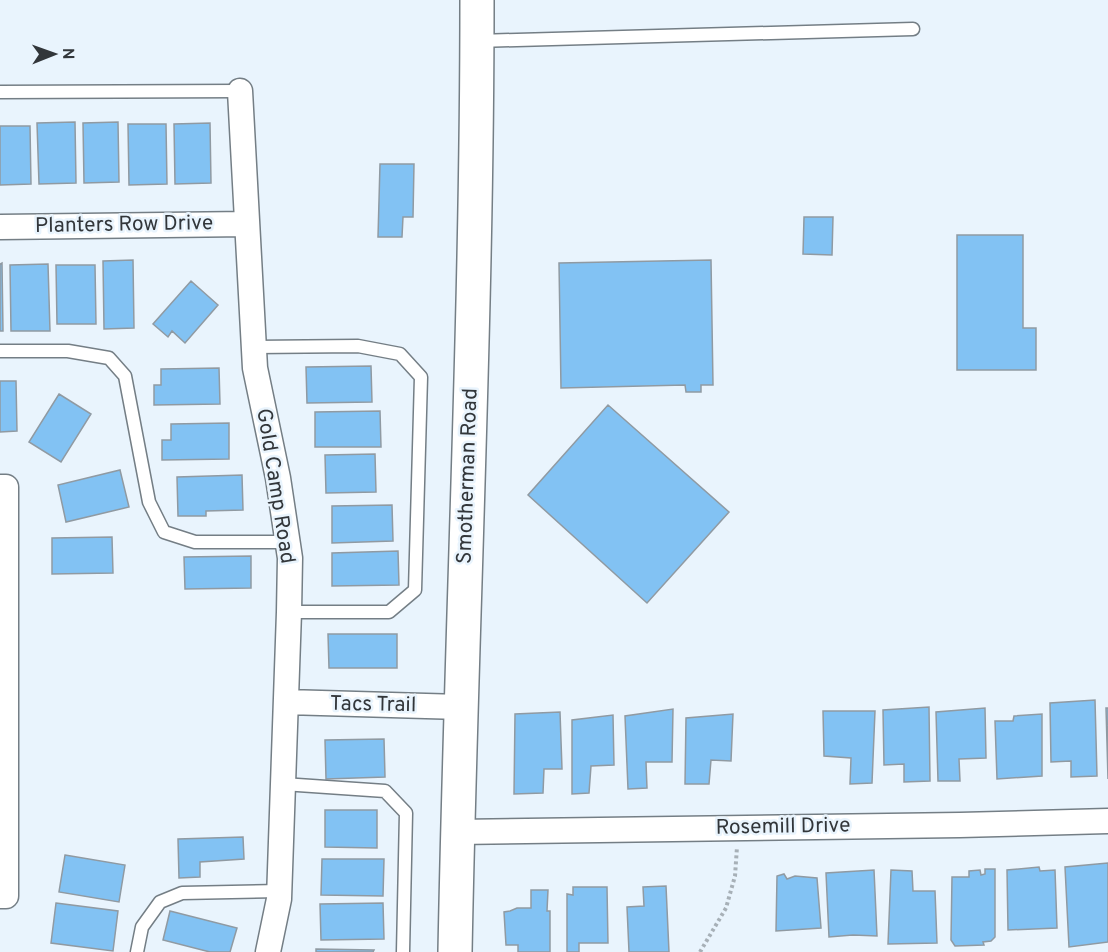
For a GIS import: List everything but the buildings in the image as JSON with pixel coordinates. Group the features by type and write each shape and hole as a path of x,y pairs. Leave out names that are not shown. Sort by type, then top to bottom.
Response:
{"street":[{"name":"Smotherman Road","path":"455,952 472,335 477,0"},
{"name":"Gold Camp Road","path":"240,91 255,368 278,478 290,558 280,891 268,952"},
{"name":"Planters Row Drive","path":"0,227 247,224"},
{"path":"3,487 3,896"},
{"name":"Tacs Trail","path":"286,702 460,707"},
{"name":"Rosemill Drive","path":"458,832 1108,821"}],"lane":[{"path":"476,41 913,29"},
{"path":"0,92 240,91"},
{"path":"254,347 358,346 400,354 421,377 414,590 389,612 289,612"},
{"path":"0,351 68,351 109,358 125,376 149,502 164,532 195,542 287,542"},
{"path":"283,784 385,791 406,813 403,952"},
{"path":"137,952 142,927 160,902 182,893 280,891"}],"path":[{"path":"700,952 726,908 735,876 736,828"}]}
